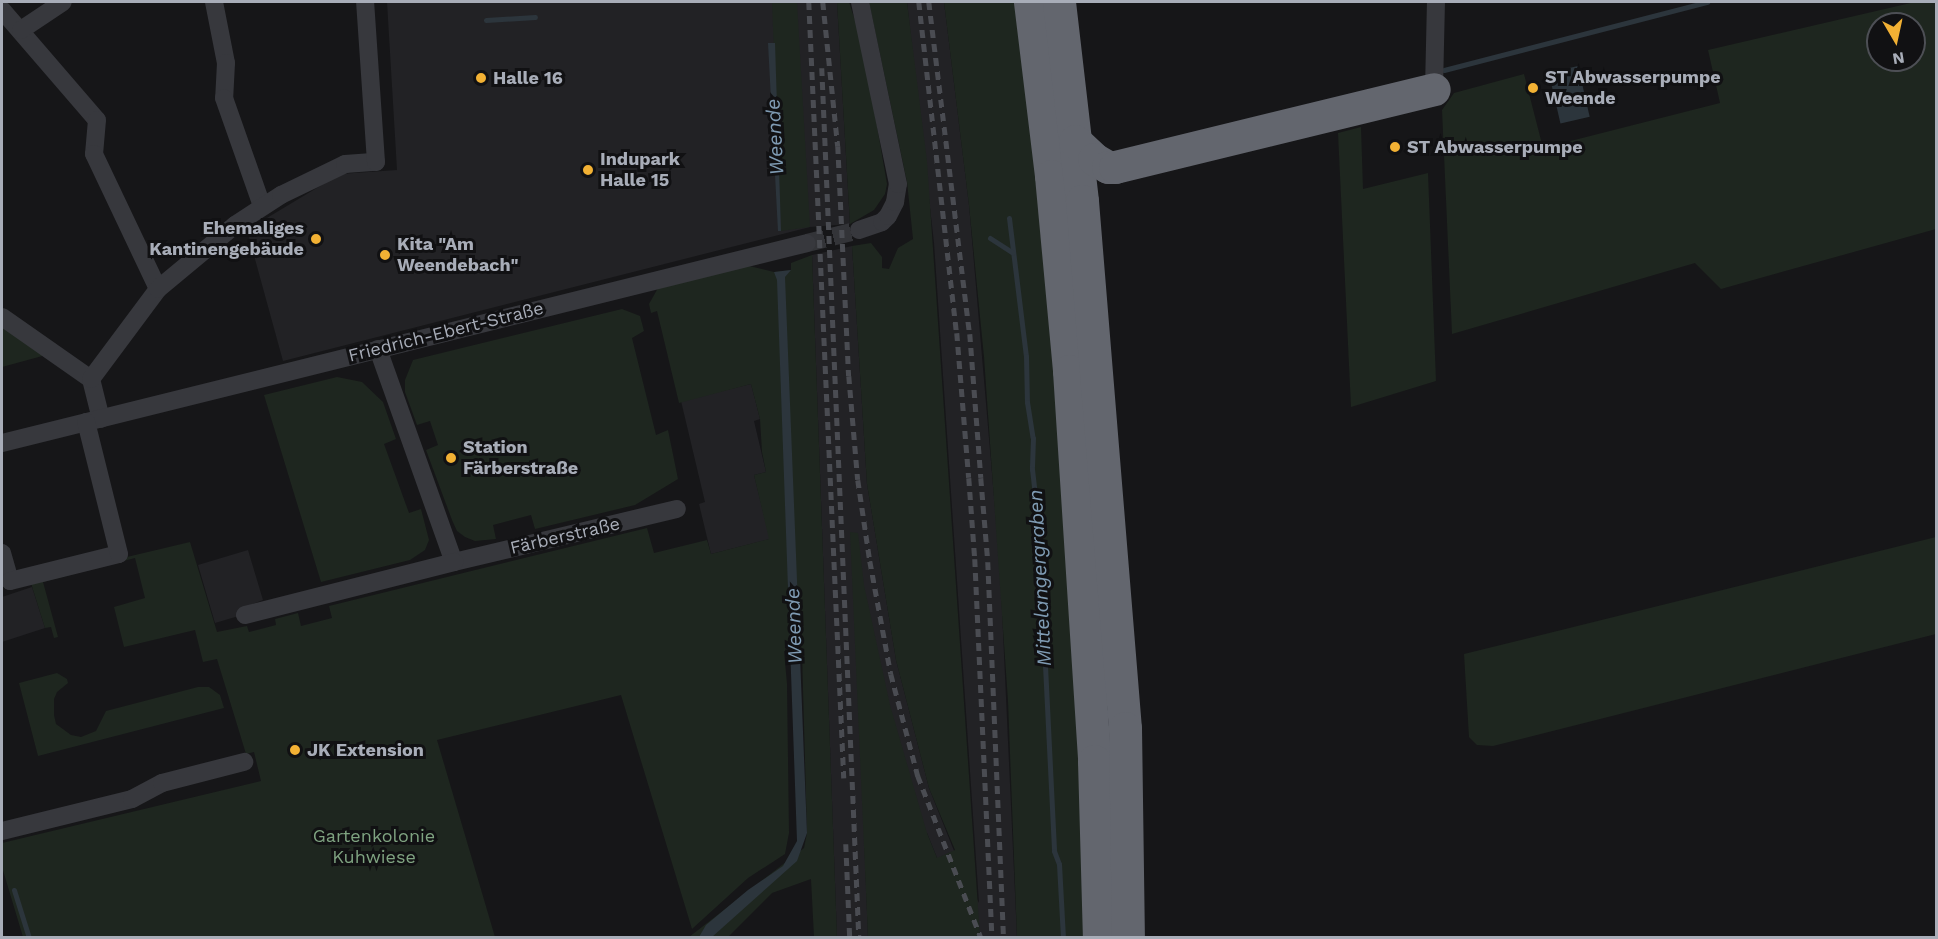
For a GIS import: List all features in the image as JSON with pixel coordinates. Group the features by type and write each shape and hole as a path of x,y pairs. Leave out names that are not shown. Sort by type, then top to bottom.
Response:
{"highway":[{"path":"1030,2 1051,176 1069,371 1094,760 1099,938"},
{"path":"1059,2 1096,359 1125,728 1128,938"},
{"path":"1075,141 1101,164 1115,166 1434,89"}],"street":[{"path":"21,30 63,2"},
{"path":"214,2 226,63 224,98 262,206"},
{"path":"2,553 10,581 119,554 94,420 91,379 158,289 235,225 262,206 345,164 376,162 364,2"},
{"path":"859,230 882,222 888,216 895,202 898,184 860,2"},
{"path":"1434,89 1436,2"},
{"path":"2,10 98,120 94,154 158,289"},
{"name":"Friedrich-Ebert-Straße","path":"2,443 807,243"},
{"path":"2,317 91,379"},
{"path":"378,349 454,562"},
{"name":"Färberstraße","path":"245,615 676,509"},
{"path":"2,831 132,799 162,783 244,762"}],"shaded area":[{"path":"387,2 837,2 850,224 810,227 283,361 247,230 340,174 397,170"},
{"path":"907,2 944,2 969,205 1000,567 1017,937 969,937 927,833 864,835 868,937 837,937 812,255 852,246 867,484 896,660 929,788 962,871 979,903 934,243"},
{"path":"751,384 760,419 754,421 766,472 754,475 770,539 711,554 699,504 705,502 681,401"},
{"path":"248,550 263,600 250,605 252,612 215,623 198,565"},
{"path":"32,587 45,628 2,642 2,597"}],"green space":[{"path":"772,2 797,2 810,227 781,231"},
{"path":"837,2 849,2 863,45 887,184 885,194 874,210 850,224"},
{"path":"869,2 907,2 927,161 980,937 868,937 850,532 858,533 864,585 890,705 927,833 937,858 955,850 929,788 896,660 867,484 852,246 871,243 882,257 882,268 889,269 898,248 913,239 907,182"},
{"path":"944,2 1018,2 1047,254 1075,632 1086,937 1017,937 1008,701 984,357 969,205"},
{"path":"1915,2 1936,2 1936,229 1721,289 1695,263 1452,334 1442,110 1454,93 1524,74 1543,148 1720,103 1708,50 1866,13 1866,72 1926,72 1926,12 1872,12"},
{"path":"1361,127 1363,189 1428,173 1436,381 1351,407 1338,133"},
{"name":"Gartenkolonie Kuhwiese","path":"812,255 837,937 814,937 811,879 772,893 728,937 689,937 804,848 807,833 802,653 784,651 787,684 789,833 785,854 748,878 692,929 621,695 437,740 495,937 23,937 2,867 2,843 261,781 254,752 246,754 217,659 203,662 195,630 124,647 114,607 145,598 135,558 43,582 58,637 54,638 51,627 45,628 30,580 190,542 217,632 247,626 249,632 276,625 275,619 298,613 301,626 332,618 329,606 647,528 654,553 707,540 711,554 769,539 754,475 766,472 760,419 751,384 679,403 657,311 651,313 649,304 658,288 745,265 774,272 791,270 791,263"},
{"path":"622,309 640,316 644,331 632,338 656,435 668,430 678,479 635,505 535,529 531,515 493,525 496,539 475,541 465,537 457,531 452,520 426,450 438,445 430,421 417,425 405,392 405,380 413,360"},
{"path":"2,325 46,355 2,367"},
{"path":"337,377 362,382 383,402 396,439 384,444 409,513 421,509 429,540 425,550 410,560 321,582 264,395"},
{"path":"1936,537 1936,634 1493,746 1477,745 1469,737 1464,654"},
{"path":"57,673 67,679 68,683 57,692 54,699 56,724 71,735 81,737 96,731 106,711 198,687 209,687 220,695 224,708 38,756 19,683"}],"water":[{"name":"Weende","path":"768,43 775,43 781,231 778,231"},
{"path":"1578,66 1590,117 1560,123 1549,73"},
{"name":"Weende","path":"791,270 785,277 807,833 797,861 712,937 699,937 706,925 748,890 783,866 797,841 777,280 774,272"}],"waterway":[{"path":"1444,70 1707,2"},
{"path":"486,20 535,17"},
{"name":"Mittelangergraben","path":"1009,218 1026,356 1027,402 1033,438 1032,469 1038,522 1054,851 1059,864 1063,938"},
{"path":"990,238 1013,253"},
{"path":"14,890 29,938"}],"tunnel":[{"path":"807,243 859,230"}],"railway":[{"path":"809,2 844,778"},
{"path":"823,2 838,146 849,376 858,480 870,561 891,674 918,776 981,938"},
{"path":"919,2 957,333 969,478 975,559 992,938"},
{"path":"929,2 970,334 988,562 1004,938"},
{"path":"822,68 859,938"},
{"path":"846,844 850,938"}],"place":[{"name":"Halle 16","path":"481,78"},
{"name":"ST Abwasserpumpe Weende","path":"1533,88"},
{"name":"ST Abwasserpumpe","path":"1395,147"},
{"name":"Indupark Halle 15","path":"588,170"},
{"name":"Ehemaliges Kantinengebäude","path":"316,239"},
{"name":"Kita \"Am Weendebach\"","path":"385,255"},
{"name":"Station Färberstraße","path":"451,458"},
{"name":"JK Extension","path":"295,750"}]}
